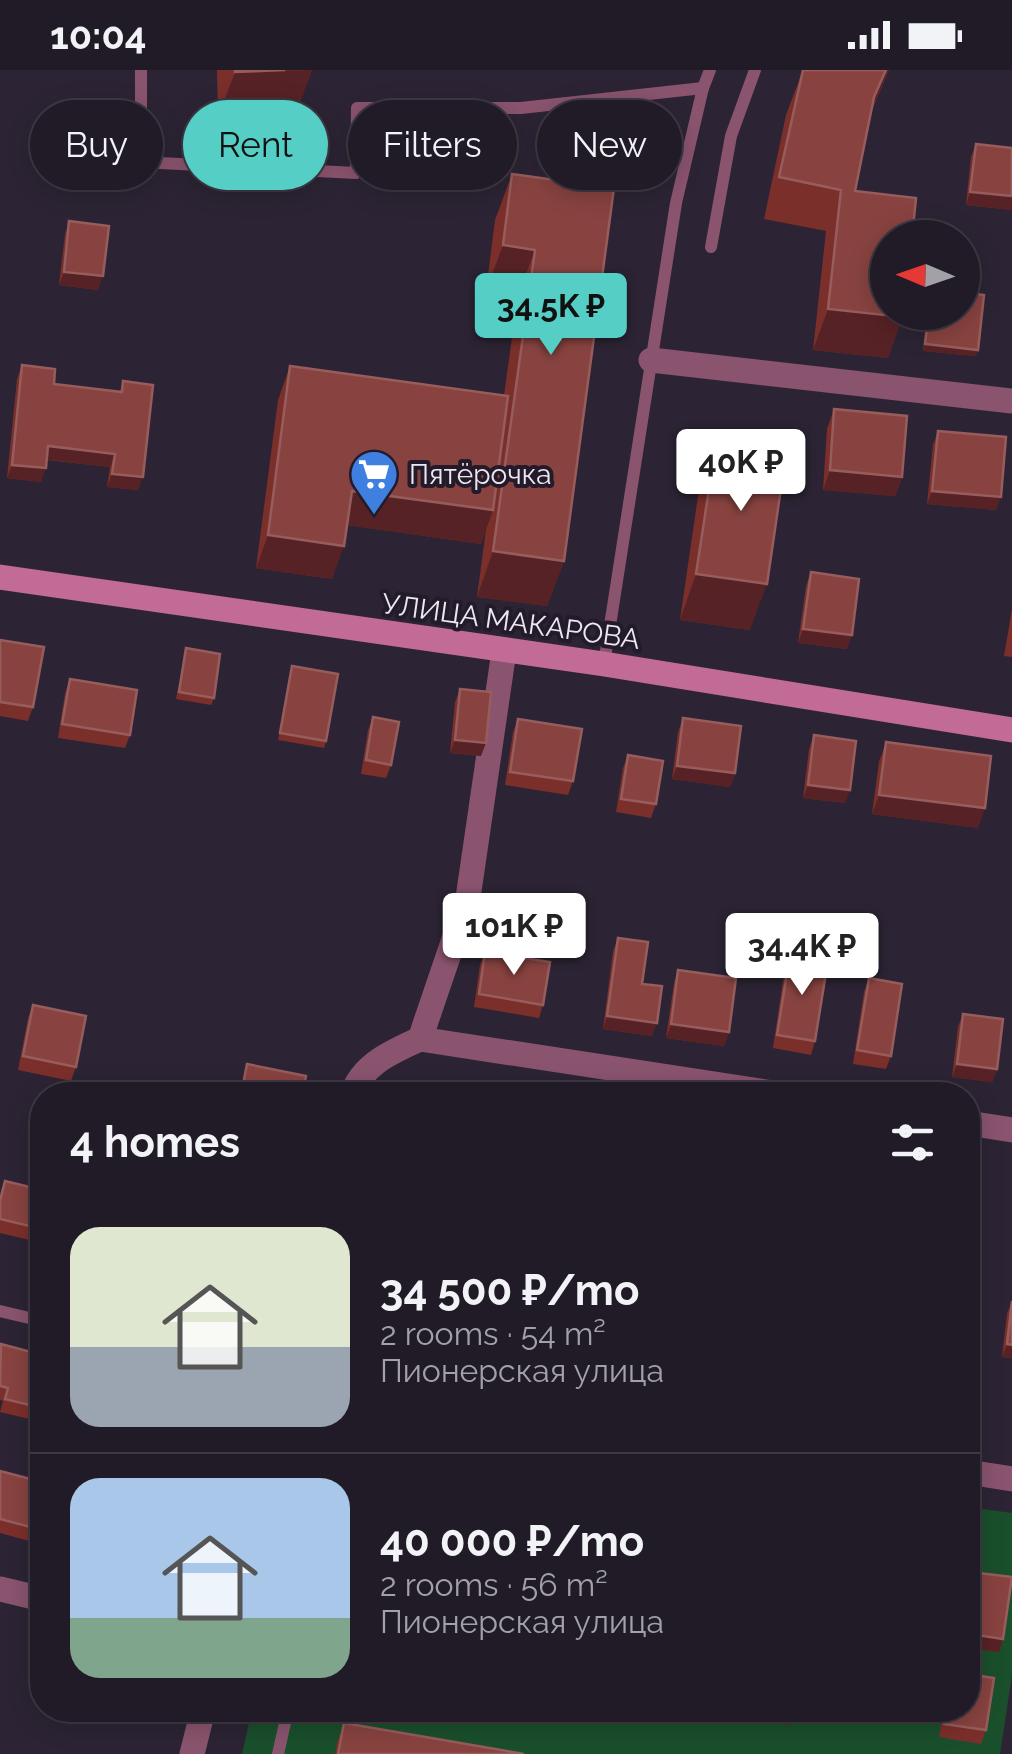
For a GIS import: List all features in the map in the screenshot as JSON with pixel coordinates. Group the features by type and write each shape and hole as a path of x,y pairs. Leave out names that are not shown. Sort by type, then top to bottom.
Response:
{"main road":[{"name":"УЛИЦА МАКАРОВА","path":"0,577 604,664 1012,730"}],"street":[{"path":"651,360 1012,401"},
{"path":"420,1039 468,898 504,651"},
{"path":"358,1082 378,1058 420,1039 701,1082"},
{"path":"980,1125 1012,1130"},
{"path":"980,1474 1012,1479"},
{"path":"0,1589 30,1596"},
{"path":"192,1754 199,1722"}],"lane":[{"path":"141,70 141,162 356,174 357,108 521,108 703,88"},
{"path":"604,664 676,204 710,70"},
{"path":"712,247 732,136 755,70"},
{"path":"0,1311 30,1318"},
{"path":"278,1754 285,1722"}],"green space":[{"path":"980,1509 1012,1513 1012,1675 1000,1754 242,1754 249,1722 980,1722"}],"building":[{"path":"803,70 886,70 874,97 855,191 916,198 914,220 870,220 870,313 828,309 841,190 779,177"},
{"path":"976,144 1012,148 1012,196 970,192"},
{"path":"517,175 537,177 537,190 614,190 564,561 493,551 535,250 503,245 510,190 517,190"},
{"path":"69,221 109,226 103,276 64,272"},
{"path":"980,294 984,295 978,350 925,344 927,330 980,330"},
{"path":"22,365 55,369 54,384 122,392 123,381 153,385 143,477 112,474 115,454 48,446 46,468 12,465"},
{"path":"290,366 508,396 493,510 352,491 344,546 268,535"},
{"path":"834,409 907,416 902,477 830,470"},
{"path":"938,431 1006,437 1001,497 932,491"},
{"path":"716,443 786,454 767,584 696,574"},
{"path":"811,572 859,579 852,635 803,629"},
{"path":"0,640 44,647 33,707 0,702"},
{"path":"186,648 220,654 214,698 179,692"},
{"path":"292,666 338,674 326,741 280,733"},
{"path":"70,679 137,690 130,735 62,724"},
{"path":"460,689 491,692 486,743 455,740"},
{"path":"373,717 399,722 391,765 366,760"},
{"path":"683,718 741,726 735,773 677,766"},
{"path":"518,719 582,729 573,781 510,772"},
{"path":"814,735 856,741 850,790 808,785"},
{"path":"886,742 991,756 985,808 879,795"},
{"path":"628,755 663,761 656,804 621,799"},
{"path":"618,938 648,942 642,984 662,986 657,1023 607,1016"},
{"path":"485,952 550,962 543,1005 479,994"},
{"path":"790,954 828,960 815,1041 777,1035"},
{"path":"678,970 736,978 729,1032 671,1024"},
{"path":"869,978 902,984 891,1056 857,1050"},
{"path":"33,1005 86,1016 76,1067 23,1056"},
{"path":"963,1014 1003,1019 997,1069 957,1064"},
{"path":"247,1064 306,1076 305,1082 244,1082"},
{"path":"5,1181 30,1187 30,1226 0,1219"},
{"path":"1012,1301 1012,1345 1007,1344"},
{"path":"1,1344 30,1352 30,1405 5,1399 8,1388 0,1386"},
{"path":"0,1471 30,1479 30,1527 0,1519"},
{"path":"980,1573 1012,1577 1003,1639 980,1636"},
{"path":"980,1676 994,1678 986,1730 944,1724 980,1722"},
{"path":"344,1723 524,1754 338,1754"}],"place":[{"name":"Пятёрочка","path":"374,516"}]}
